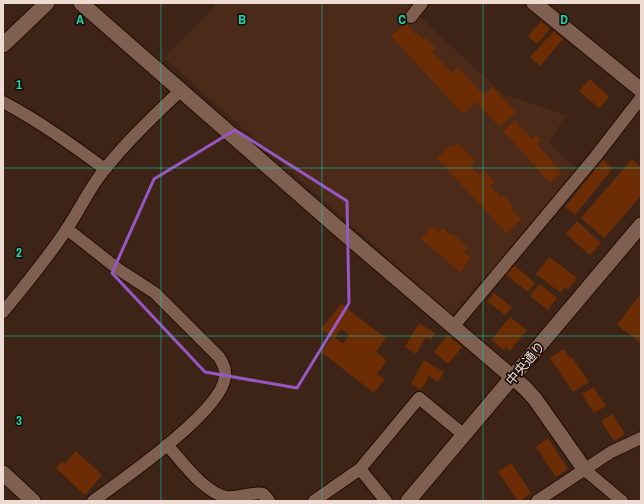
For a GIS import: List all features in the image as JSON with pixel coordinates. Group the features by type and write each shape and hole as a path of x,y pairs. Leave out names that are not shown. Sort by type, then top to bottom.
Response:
{"street":[{"path":"3,45 47,3"},
{"path":"81,3 453,327 513,377 535,399 585,470 622,501"},
{"path":"411,17 422,3"},
{"path":"534,3 641,90"},
{"path":"3,312 42,265 67,229 90,188 105,169 138,132 181,90"},
{"path":"453,327 591,162 641,98"},
{"path":"3,102 24,113 50,130 105,169"},
{"name":"中央通り","path":"408,501 641,225"},
{"path":"67,229 118,269 155,293 218,357 225,367 225,378 221,390 199,418 129,476 93,501"},
{"path":"314,501 360,469 419,398 464,435"},
{"path":"537,501 611,452 641,438"},
{"path":"166,445 202,483 212,490 226,497 263,494 269,501"},
{"path":"360,469 386,501"},
{"path":"3,473 33,501"}],"highlighted area":[{"path":"235,130 347,201 349,303 297,388 205,372 112,273 154,179"}],"shaded area":[{"path":"212,3 405,3 503,94 566,115 549,142 578,171 452,315 164,58 215,6"}],"building":[{"path":"541,21 550,29 537,44 528,36"},
{"path":"405,23 415,34 417,33 423,40 426,38 436,48 432,51 451,73 458,67 484,95 493,87 516,112 500,127 476,102 463,114 391,36"},
{"path":"554,31 563,39 540,66 530,57"},
{"path":"590,79 609,97 599,108 579,91"},
{"path":"515,120 532,139 537,135 541,140 537,144 562,172 550,183 503,131"},
{"path":"458,143 475,161 471,165 479,175 484,170 495,182 490,186 501,197 503,195 513,206 511,208 521,219 506,233 437,158 451,144 454,147"},
{"path":"632,159 641,167 641,196 604,238 581,218"},
{"path":"603,160 613,168 575,215 565,207"},
{"path":"577,221 601,243 590,255 566,234"},
{"path":"432,226 439,232 443,228 451,235 452,233 468,247 464,252 471,258 460,272 421,239"},
{"path":"549,257 577,278 568,290 565,287 561,293 536,274"},
{"path":"514,265 535,283 528,292 506,275"},
{"path":"539,284 557,298 548,310 530,296"},
{"path":"494,293 512,307 505,315 487,301"},
{"path":"641,293 641,343 617,325"},
{"path":"341,304 386,338 376,352 387,361 377,374 385,379 374,393 321,352 332,337 321,329","holes":["341,329 349,335 343,344 335,338"]},
{"path":"510,317 527,330 510,351 506,347 504,350 491,340"},
{"path":"419,323 435,333 431,340 426,337 416,354 405,347"},
{"path":"448,335 462,347 448,364 434,352"},
{"path":"564,349 570,358 572,357 589,382 573,392 550,358"},
{"path":"424,360 444,372 438,382 429,376 421,390 411,384"},
{"path":"593,387 606,406 594,413 582,394"},
{"path":"612,414 625,434 614,441 601,421"},
{"path":"548,438 568,469 556,477 536,447"},
{"path":"76,451 102,475 85,495 56,468 62,461 65,464"},
{"path":"511,463 531,493 520,501 518,501 498,472"}]}
